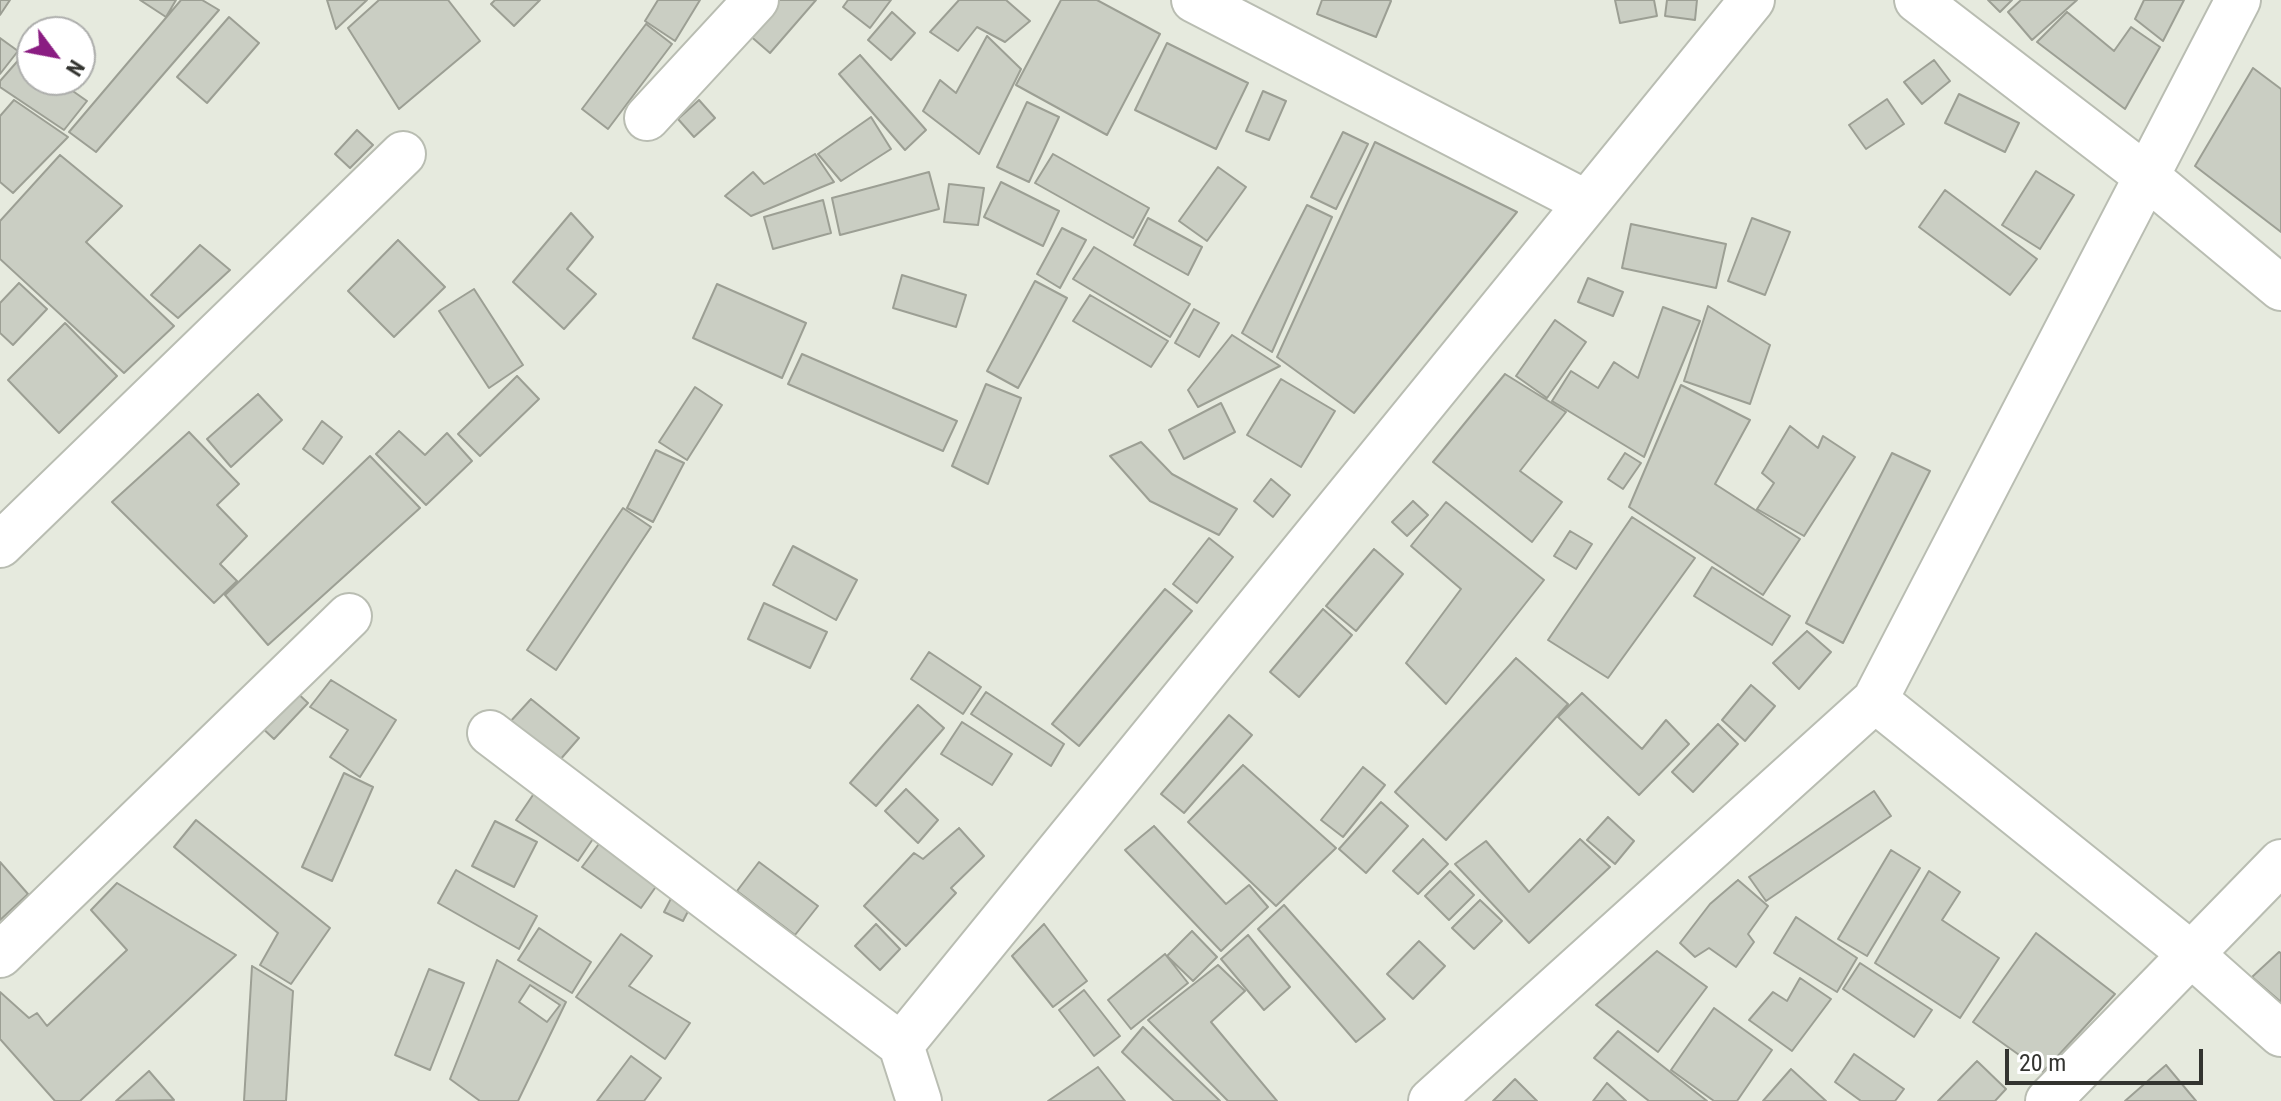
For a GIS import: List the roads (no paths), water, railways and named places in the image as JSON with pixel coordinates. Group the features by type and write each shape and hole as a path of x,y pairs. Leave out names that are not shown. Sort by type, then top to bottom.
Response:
{"street":[{"path":"647,118 756,0"},
{"path":"1194,0 1585,202"},
{"path":"901,1045 1752,0"},
{"path":"1917,0 2146,176 2281,288"},
{"path":"1431,1101 1875,700 2238,0"},
{"path":"0,545 403,154"},
{"path":"0,955 349,616"},
{"path":"1875,700 2191,954 2281,1034"},
{"path":"490,733 901,1045 919,1101"},
{"path":"2048,1101 2281,862"}]}
